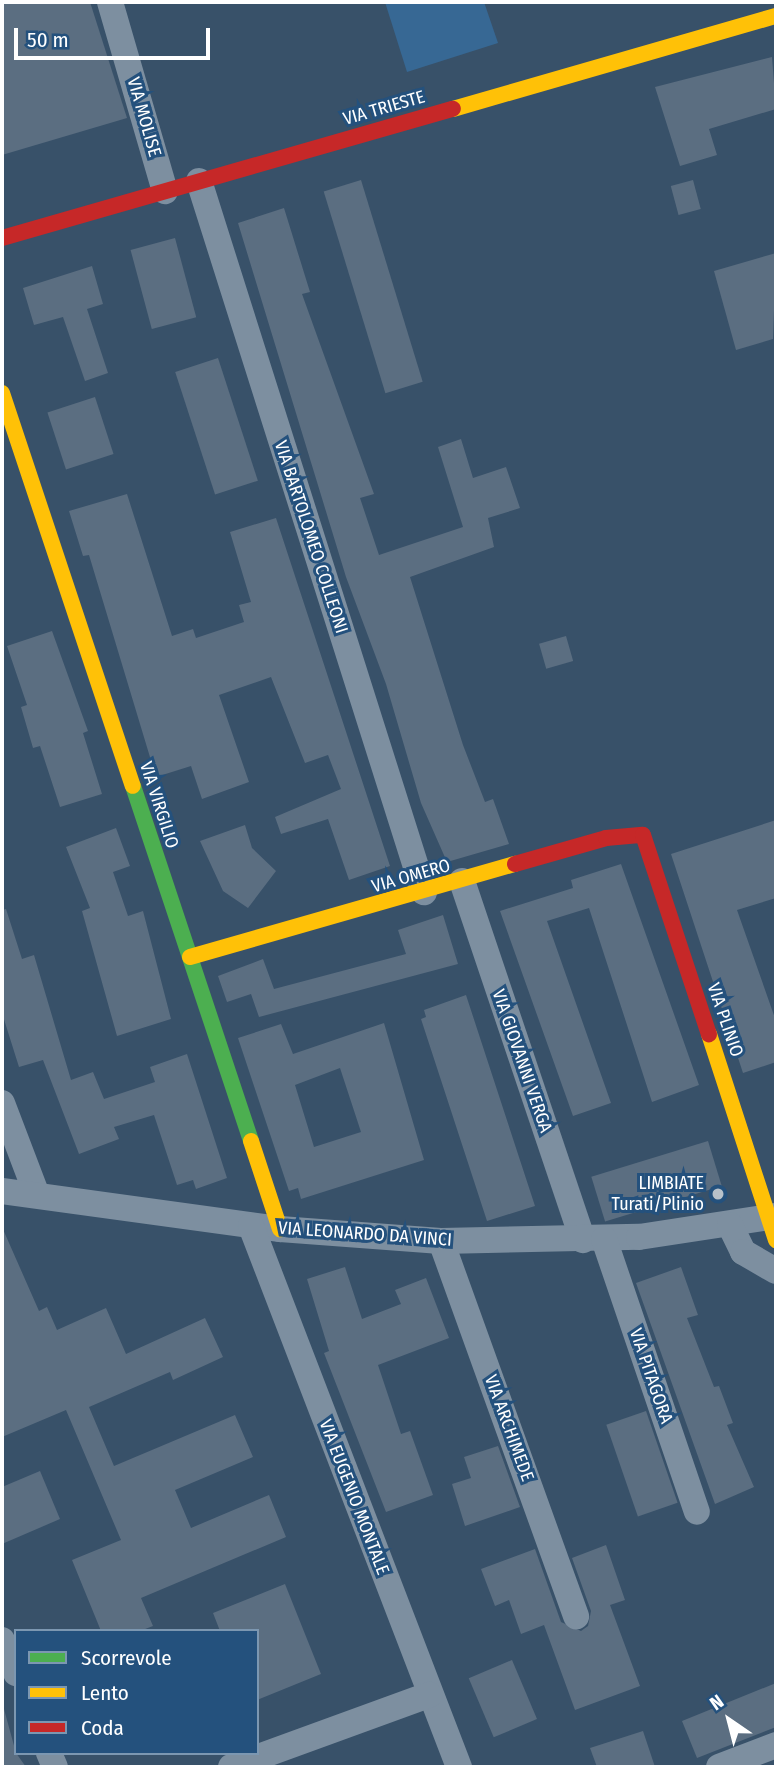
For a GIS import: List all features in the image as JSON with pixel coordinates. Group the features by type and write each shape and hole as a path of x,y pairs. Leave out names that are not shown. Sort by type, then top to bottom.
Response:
{"street":[{"name":"VIA MOLISE","path":"110,2 166,191"},
{"name":"VIA TRIESTE","path":"2,238 776,16"},
{"name":"VIA BARTOLOMEO COLLEONI","path":"199,181 424,892"},
{"name":"VIA VIRGILIO","path":"2,393 280,1229"},
{"name":"VIA OMERO","path":"190,957 606,838 643,835"},
{"name":"VIA PLINIO","path":"643,835 774,1224"},
{"name":"VIA GIOVANNI VERGA","path":"463,881 594,1240"},
{"path":"2,1103 37,1195"},
{"name":"VIA LEONARDO DA VINCI","path":"2,1191 251,1226 441,1241 594,1240 730,1225 774,1224"},
{"path":"730,1225 743,1252 776,1271"},
{"name":"VIA EUGENIO MONTALE","path":"251,1226 429,1695 459,1767"},
{"name":"VIA PITAGORA","path":"594,1240 697,1512"},
{"name":"VIA ARCHIMEDE","path":"441,1241 576,1616"},
{"path":"2,1640 14,1668"},
{"path":"232,1767 429,1695"},
{"path":"719,1767 751,1761 776,1745"}],"shaded area":[{"path":"385,2 484,2 498,43 407,72"}],"building":[{"path":"2,2 90,2 127,118 2,155"},
{"path":"772,57 776,109 709,129 717,155 680,166 655,87"},
{"path":"361,180 423,382 385,393 324,191"},
{"path":"693,180 701,209 679,215 671,186"},
{"path":"284,208 310,292 302,294 374,494 360,498 379,555 463,527 438,447 461,439 473,478 506,467 520,508 488,518 494,547 410,577 463,745 485,802 493,799 509,844 447,862 421,803 386,684 346,577 238,223"},
{"path":"175,238 196,317 152,329 131,250"},
{"path":"776,253 773,339 736,350 714,271"},
{"path":"92,266 103,304 87,309 108,373 85,381 63,317 34,325 23,288"},
{"path":"218,358 258,481 215,495 175,372"},
{"path":"95,397 114,454 66,470 47,412"},
{"path":"127,494 172,636 193,629 196,638 244,622 239,605 251,602 230,532 276,518 390,866 349,880 328,819 281,834 275,817 341,789 328,755 305,763 271,677 219,695 249,782 202,799 191,766 156,777 89,555 83,556 69,511"},
{"path":"52,631 88,731 83,733 102,794 60,807 40,746 33,748 21,707 27,705 7,646"},
{"path":"566,636 573,661 546,669 539,644"},
{"path":"776,820 776,898 737,910 776,1021 776,1062 743,1073 671,854"},
{"path":"245,825 252,848 276,871 248,908 223,891 200,841"},
{"path":"116,828 130,866 113,872 128,916 143,911 171,1019 117,1036 82,911 90,908 66,847"},
{"path":"621,864 699,1085 652,1102 589,908 547,921 611,1103 573,1116 500,911 573,888 571,880"},
{"path":"6,909 22,959 34,955 71,1080 93,1072 104,1099 155,1082 150,1067 187,1054 227,1178 196,1189 193,1180 177,1185 154,1115 114,1127 119,1139 79,1154 43,1060 19,1067 2,1013 2,910"},
{"path":"443,915 458,964 259,1017 251,994 227,1002 218,976 263,959 274,989 406,954 398,930"},
{"path":"466,995 535,1206 487,1221 421,1019 426,1017 424,1010"},
{"path":"384,1023 424,1160 301,1199 298,1188 289,1191 238,1038 281,1024 293,1054","holes":["340,1068 361,1132 314,1147 295,1085"]},
{"path":"708,1141 722,1186 605,1222 591,1177"},
{"path":"2,1227 39,1311 47,1307 57,1330 106,1308 126,1354 205,1318 223,1357 173,1380 170,1372 89,1407 114,1466 235,1415 253,1457 175,1490 191,1528 269,1495 286,1537 141,1598 153,1626 145,1629 100,1629 72,1560 121,1540 66,1410 2,1437"},
{"path":"345,1267 362,1319 401,1304 395,1290 426,1278 449,1338 378,1365 401,1434 410,1431 433,1495 386,1512 324,1353 329,1351 307,1279"},
{"path":"681,1267 698,1315 687,1318 714,1387 719,1386 733,1423 727,1425 754,1487 715,1504 636,1283"},
{"path":"646,1411 678,1503 638,1516 606,1425"},
{"path":"498,1446 520,1507 465,1526 452,1484 471,1478 464,1457"},
{"path":"40,1471 60,1519 2,1544 2,1487"},
{"path":"606,1545 625,1600 610,1605 640,1686 575,1710 544,1625 521,1634 509,1600 495,1606 481,1569 535,1549 561,1622 581,1631 588,1626 591,1611 572,1558"},
{"path":"285,1584 321,1674 259,1699 259,1629 219,1629 213,1613"},
{"path":"512,1660 537,1719 494,1737 469,1678"},
{"path":"776,1683 776,1727 697,1758 682,1721"},
{"path":"4,1709 14,1755 17,1755 26,1767 2,1767"},
{"path":"643,1731 655,1767 597,1767 590,1748"}],"traffic: fast":[{"path":"133,786 251,1141"}],"traffic: slow":[{"path":"453,109 776,16"},
{"path":"2,393 133,786"},
{"path":"190,957 515,864"},
{"path":"709,1034 776,1240"},
{"path":"251,1141 280,1229"}],"traffic: jam":[{"path":"2,238 453,109"},
{"path":"515,864 606,838 643,835 709,1034"}],"place":[{"name":"LIMBIATE Turati/Plinio","path":"718,1194"}]}
